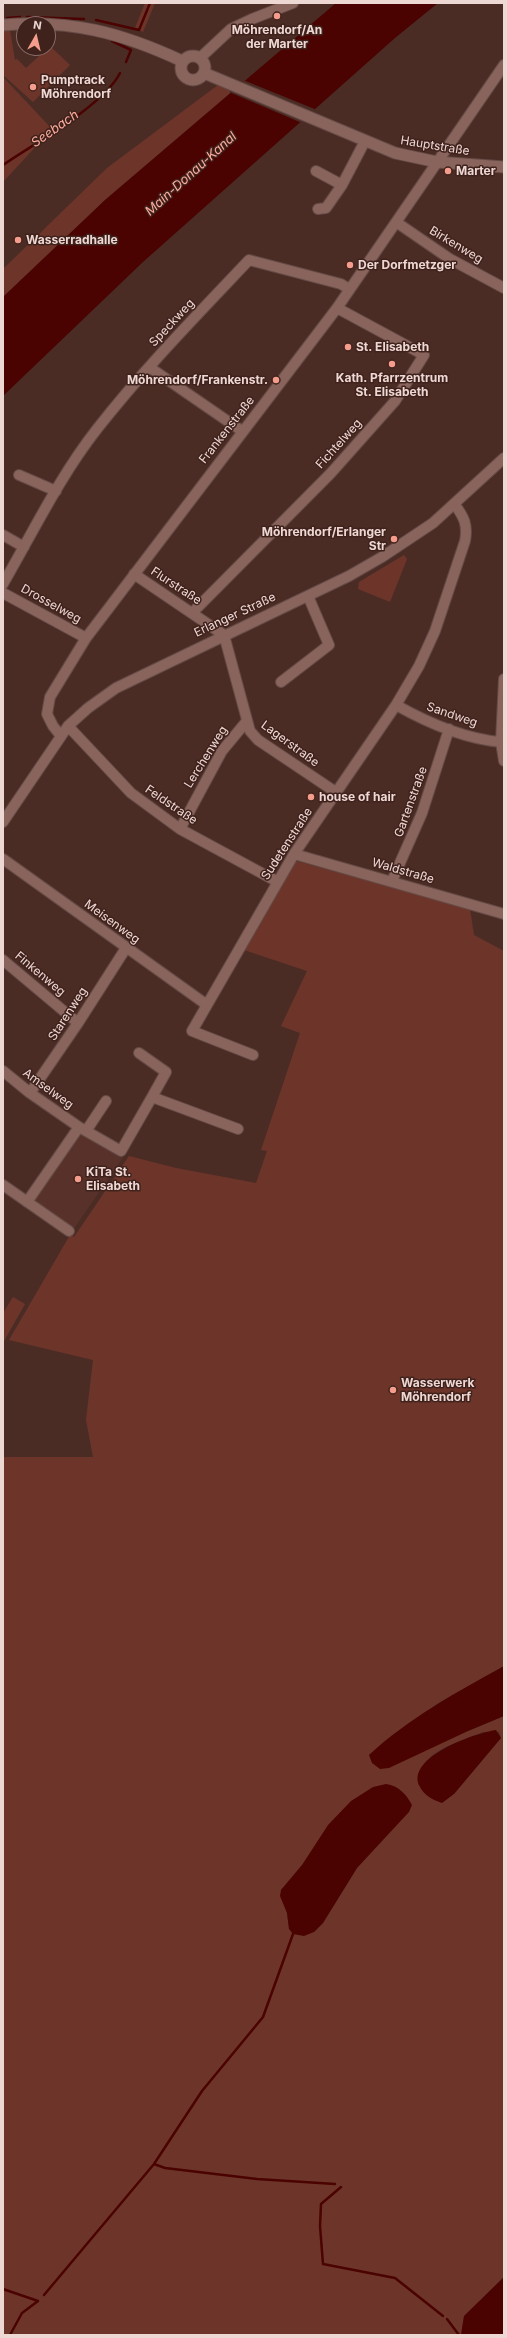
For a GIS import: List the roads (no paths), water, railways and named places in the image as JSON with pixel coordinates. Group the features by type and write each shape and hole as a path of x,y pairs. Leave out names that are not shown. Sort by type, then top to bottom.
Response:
{"street":[{"path":"200,58 231,29 293,3"},
{"path":"3,25 31,22 87,27 137,41 182,61"},
{"path":"191,55 200,58 205,65 204,73 195,80 186,78 180,70 182,61 191,55"},
{"name":"Frankenstraße","path":"61,736 53,726 47,714 50,697 86,638 337,308 504,65"},
{"name":"Hauptstraße","path":"204,73 395,153 437,162 504,167"},
{"path":"318,209 326,208 342,185 365,141"},
{"path":"316,171 342,185"},
{"name":"Birkenweg","path":"396,222 450,259 504,288"},
{"name":"Speckweg","path":"3,584 56,491 97,430 149,367 249,260 340,284 349,289"},
{"name":"Fichtelweg","path":"193,612 331,473 394,402 424,355 337,308"},
{"path":"149,367 242,431"},
{"name":"Erlanger Straße","path":"3,822 68,726 88,708 116,688 308,596 382,557 428,526 455,505 504,458"},
{"path":"18,474 56,491"},
{"name":"Sudetenstraße","path":"253,1055 192,1031 294,854 396,705 419,666 435,632 465,541 467,529 465,518 455,505"},
{"path":"3,535 24,547"},
{"name":"Flurstraße","path":"134,574 193,612 224,635"},
{"name":"Drosselweg","path":"3,593 86,638"},
{"path":"281,682 329,645 308,596"},
{"name":"Lagerstraße","path":"224,635 246,722 250,731 258,740 336,793"},
{"path":"504,679 501,742 504,761"},
{"name":"Sandweg","path":"396,705 418,717 449,730 501,742"},
{"name":"Lerchenweg","path":"180,829 222,751 246,722"},
{"name":"Feldstraße","path":"68,726 131,793 180,829 278,882"},
{"name":"Gartenstraße","path":"392,881 422,813 449,730"},
{"name":"Waldstraße","path":"294,854 504,914"},
{"name":"Meisenweg","path":"3,859 207,1005"},
{"name":"Starenweg","path":"30,1093 78,1023 126,948"},
{"name":"Finkenweg","path":"3,960 78,1023"},
{"name":"Amselweg","path":"3,1071 30,1093 82,1129 121,1151 166,1072 139,1053"},
{"path":"152,1097 238,1129"},
{"path":"27,1202 82,1129 106,1101"},
{"path":"3,1185 69,1231"}],"water":[{"name":"Main-Donau-Kanal","path":"336,3 438,3 395,38 143,262 3,396 3,297 105,200"},
{"path":"504,1666 504,1716 389,1768 380,1769 372,1763 369,1755 400,1729 434,1706"},
{"path":"496,1730 501,1738 454,1794 442,1803 432,1799 424,1793 420,1787 418,1776 422,1766 431,1757 444,1749 473,1736"},
{"path":"386,1784 395,1787 405,1794 412,1805 409,1812 357,1868 323,1923 314,1932 304,1936 293,1934 289,1929 287,1913 280,1896 281,1890 302,1865 328,1825 351,1801 373,1787"},
{"path":"504,2277 504,2335 461,2335 464,2316"}],"waterway":[{"path":"96,20 139,30 150,3"},
{"path":"7,18 16,17"},
{"path":"56,18 84,19"},
{"path":"112,41 131,50 126,62"},
{"name":"Seebach","path":"3,165 68,123 99,98 112,85 120,73"},
{"path":"44,2295 154,2164 202,2091 263,2017 293,1934"},
{"path":"154,2164 165,2168 257,2179 335,2184"},
{"path":"341,2187 321,2204 320,2226 323,2264 395,2278 443,2316"},
{"path":"3,2289 38,2301"},
{"path":"10,2335 22,2313 38,2301"},
{"path":"447,2319 459,2335"}],"place":[{"name":"Möhrendorf/An der Marter","path":"277,16"},
{"name":"Pumptrack Möhrendorf","path":"33,87"},
{"name":"Marter","path":"448,171"},
{"name":"Wasserradhalle","path":"18,240"},
{"name":"Der Dorfmetzger","path":"350,265"},
{"name":"St. Elisabeth","path":"348,347"},
{"name":"Kath. Pfarrzentrum St. Elisabeth","path":"392,364"},
{"name":"Möhrendorf/Frankenstr.","path":"276,380"},
{"name":"Möhrendorf/Erlanger Str","path":"394,539"},
{"name":"house of hair","path":"311,797"},
{"name":"KiTa St. Elisabeth","path":"78,1179"},
{"name":"Wasserwerk Möhrendorf","path":"393,1390"}]}
